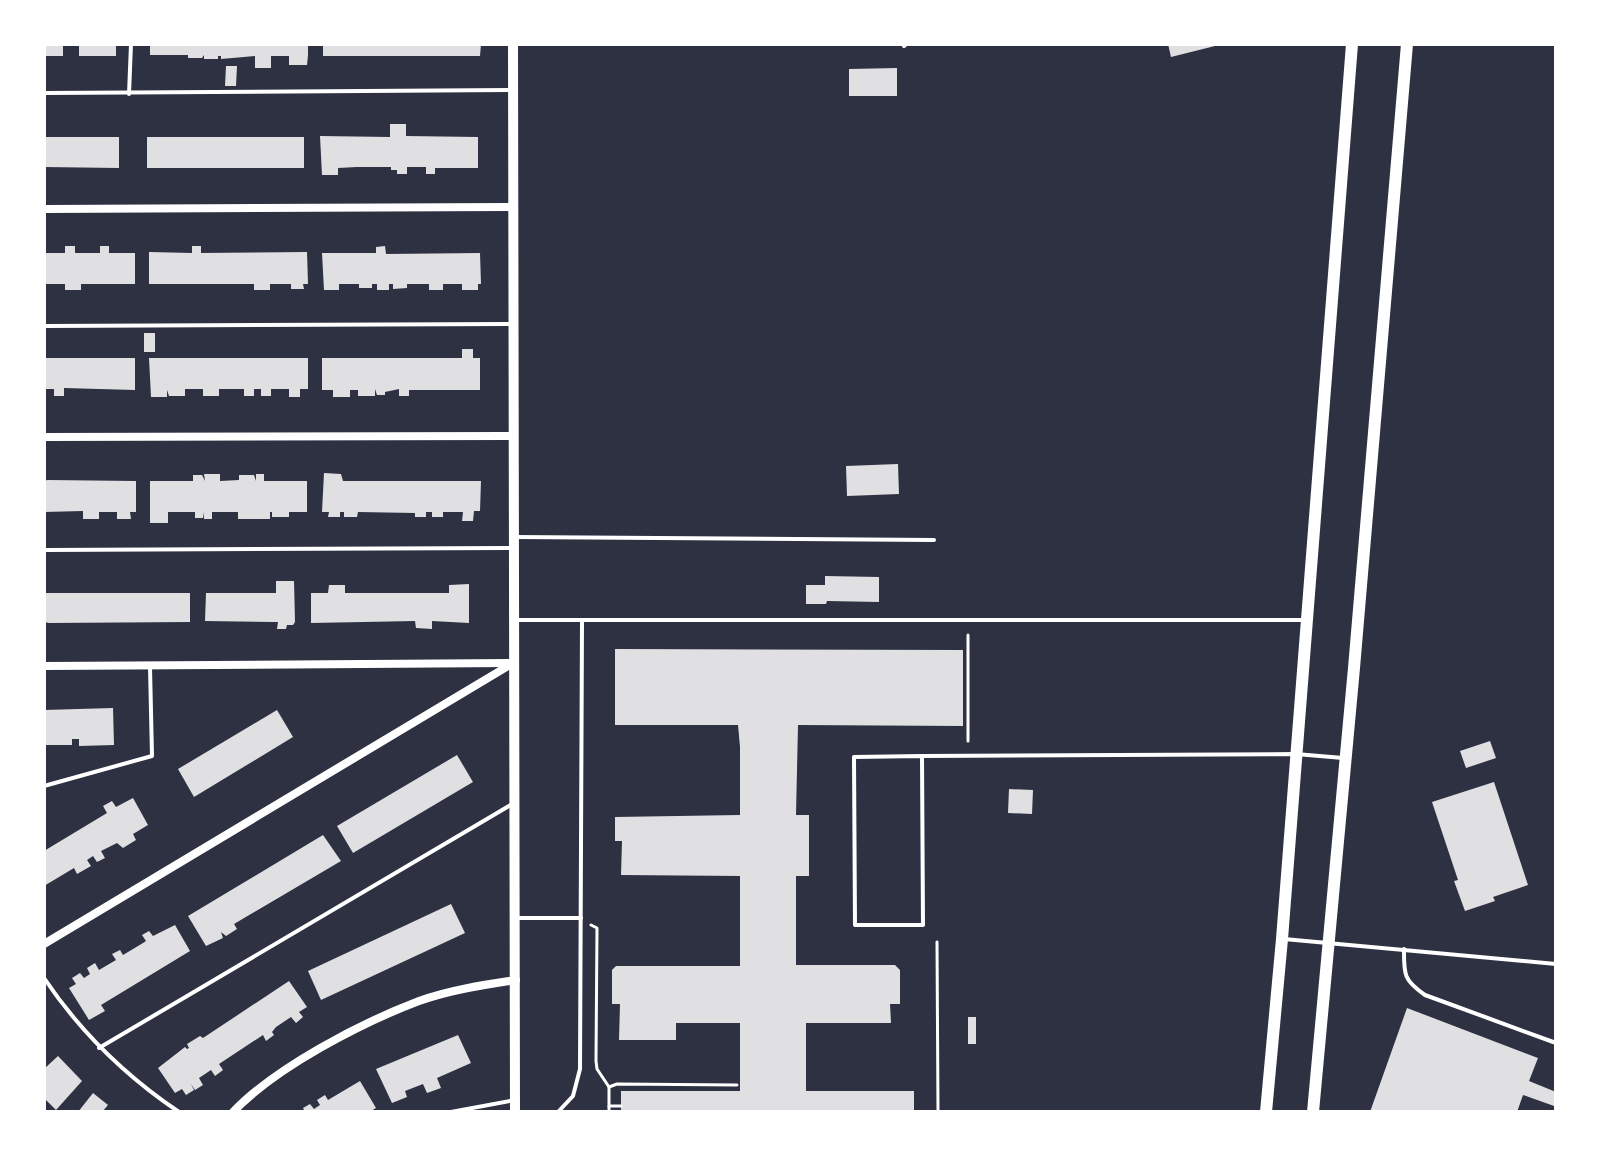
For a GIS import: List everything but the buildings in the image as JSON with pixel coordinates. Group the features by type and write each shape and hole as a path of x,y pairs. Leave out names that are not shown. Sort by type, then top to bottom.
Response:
{"main road":[{"path":"1266,1112 1352,44"},
{"path":"1313,1112 1407,44"}],"street":[{"path":"513,44 515,1106"},
{"path":"44,209 513,207"},
{"path":"44,437 513,436"},
{"path":"44,666 513,663"},
{"path":"44,944 513,663"},
{"path":"233,1112 292,1066 382,1017 463,988 516,980"}],"lane":[{"path":"129,94 131,44"},
{"path":"44,93 513,90"},
{"path":"44,326 513,324"},
{"path":"44,550 513,542 934,540"},
{"path":"513,620 1305,620"},
{"path":"558,1112 573,1096 580,1069 582,621"},
{"path":"44,786 152,756 150,665"},
{"path":"922,756 923,925 855,925 854,757 922,756 1296,754 1346,758"},
{"path":"99,1048 515,803"},
{"path":"516,918 581,918"},
{"path":"1282,939 1556,964"},
{"path":"1404,949 1404,972 1408,984 1425,995 1556,1043"},
{"path":"44,978 80,1028 99,1048 139,1084 179,1112"},
{"path":"451,1112 515,1106"}],"path":[{"path":"968,635 968,741"},
{"path":"581,918 597,928 596,1061 597,1069 609,1087 609,1112"},
{"path":"937,942 938,1112"},
{"path":"609,1087 617,1084 737,1085"},
{"path":"609,1106 621,1106"}]}
